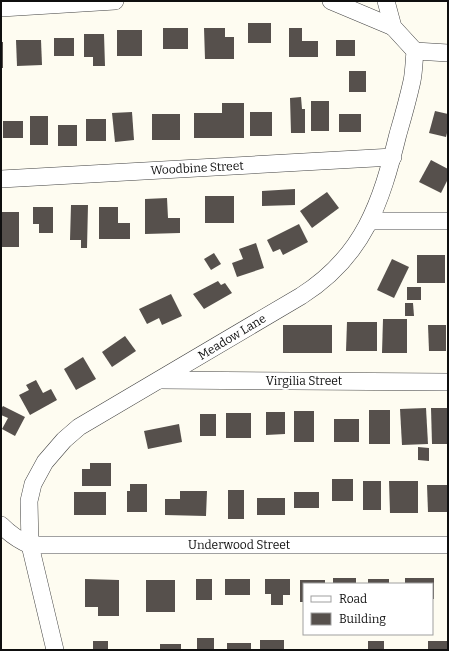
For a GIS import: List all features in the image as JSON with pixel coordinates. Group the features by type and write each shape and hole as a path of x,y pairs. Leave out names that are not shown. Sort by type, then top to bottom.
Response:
{"street":[{"path":"1,8 115,1"},
{"path":"331,1 393,27 415,51 448,54"},
{"path":"386,1 393,27"},
{"name":"Meadow Lane","path":"55,650 30,546 29,500 33,484 45,462 64,440 79,427 317,286 344,260 370,221 385,183 412,80 415,51"},
{"name":"Woodbine Street","path":"1,179 393,157"},
{"path":"370,221 448,221"},
{"name":"Virgilia Street","path":"160,380 448,382"},
{"path":"1,524 19,541 30,546"},
{"name":"Underwood Street","path":"30,546 448,545"}],"building":[{"path":"248,23 271,23 271,43 248,43"},
{"path":"163,28 188,28 188,49 163,49"},
{"path":"204,28 225,28 225,37 234,37 234,59 205,59"},
{"path":"289,28 302,28 302,41 318,41 318,57 289,57"},
{"path":"117,30 142,30 142,56 117,56"},
{"path":"84,34 104,34 105,66 93,66 93,57 84,57"},
{"path":"54,38 74,38 74,56 54,56"},
{"path":"16,40 41,40 42,65 17,66"},
{"path":"336,40 355,40 355,56 336,56"},
{"path":"1,42 3,42 3,68 1,68"},
{"path":"349,71 366,71 366,92 349,92"},
{"path":"301,97 302,109 305,109 305,133 291,133 290,98"},
{"path":"311,101 329,101 329,131 311,131"},
{"path":"222,103 244,103 244,138 194,138 194,113 222,113"},
{"path":"435,111 448,114 448,129 446,137 429,133"},
{"path":"132,112 134,140 115,142 112,113"},
{"path":"250,112 272,112 272,136 250,136"},
{"path":"152,114 180,114 180,140 152,140"},
{"path":"339,114 361,114 361,132 339,132"},
{"path":"30,116 48,116 48,145 30,145"},
{"path":"86,119 106,119 106,141 86,141"},
{"path":"3,121 23,121 23,138 3,138"},
{"path":"58,125 77,125 77,146 58,146"},
{"path":"431,160 448,169 448,179 441,193 419,182"},
{"path":"295,189 295,205 262,206 262,191"},
{"path":"327,192 339,208 312,228 300,211"},
{"path":"205,196 234,196 234,223 205,223"},
{"path":"167,198 168,218 180,218 180,233 145,234 145,199"},
{"path":"71,205 88,205 87,248 81,248 81,240 70,240"},
{"path":"33,207 53,207 53,233 39,233 39,224 33,224"},
{"path":"99,207 118,207 118,223 130,223 130,239 99,239"},
{"path":"1,212 19,212 19,247 1,247"},
{"path":"299,224 308,242 283,255 280,249 273,252 267,240"},
{"path":"256,243 264,268 237,277 232,263 243,259 239,249"},
{"path":"214,253 221,264 211,270 204,259"},
{"path":"417,255 445,255 445,283 417,283"},
{"path":"392,259 409,267 394,298 377,290"},
{"path":"218,281 221,285 225,283 232,293 204,309 193,294"},
{"path":"407,287 421,287 421,300 407,300"},
{"path":"171,294 182,316 162,325 159,318 147,324 139,309"},
{"path":"405,303 413,303 414,316 405,316"},
{"path":"383,319 407,319 407,353 382,353"},
{"path":"347,322 377,322 377,351 346,351"},
{"path":"283,325 332,325 332,353 283,353"},
{"path":"428,325 446,325 446,351 429,351"},
{"path":"125,336 136,351 112,367 102,352"},
{"path":"83,357 96,379 76,390 64,369"},
{"path":"36,380 43,393 51,389 57,400 30,415 19,395 29,390 26,385"},
{"path":"3,406 25,417 15,436 2,429 8,418 1,415 1,409"},
{"path":"426,408 428,444 402,445 400,409"},
{"path":"431,408 448,408 448,444 432,444"},
{"path":"369,410 390,410 390,444 369,444"},
{"path":"294,411 314,411 314,442 294,442"},
{"path":"266,412 285,412 285,434 266,435"},
{"path":"226,413 251,413 251,438 226,438"},
{"path":"200,414 216,414 216,436 200,436"},
{"path":"334,419 359,419 359,442 334,442"},
{"path":"179,424 182,442 148,449 144,431"},
{"path":"418,447 429,448 429,461 418,460"},
{"path":"90,463 111,463 111,486 82,486 82,469 90,469"},
{"path":"332,479 353,479 353,501 332,501"},
{"path":"363,481 381,481 381,510 363,510"},
{"path":"389,481 418,481 418,513 390,513"},
{"path":"130,484 147,484 147,512 127,512 127,491 130,491"},
{"path":"427,485 448,485 448,512 428,512"},
{"path":"228,490 244,490 244,519 228,519"},
{"path":"180,491 207,491 206,516 165,515 165,499 180,499"},
{"path":"74,492 106,492 106,515 74,515"},
{"path":"294,492 319,492 319,508 294,508"},
{"path":"257,498 285,498 285,515 257,515"},
{"path":"333,578 356,578 356,583 333,583"},
{"path":"405,578 434,578 434,599 433,583 405,583"},
{"path":"85,579 119,580 119,616 98,616 98,607 85,607"},
{"path":"196,579 212,579 212,600 196,600"},
{"path":"225,579 250,579 250,595 225,595"},
{"path":"265,579 290,579 290,595 283,595 283,605 271,605 271,594 265,594"},
{"path":"368,579 389,579 389,583 368,583"},
{"path":"146,580 175,580 175,612 146,612"},
{"path":"300,580 325,580 325,583 303,583 303,602 300,602"},
{"path":"197,638 214,638 214,650 197,650"},
{"path":"260,640 284,640 284,650 260,650"},
{"path":"93,641 108,641 108,650 93,650"},
{"path":"368,641 384,641 384,650 368,650"},
{"path":"428,641 448,641 448,650 428,650"},
{"path":"227,643 251,643 251,650 227,650"},
{"path":"160,644 181,644 181,650 160,650"}]}
